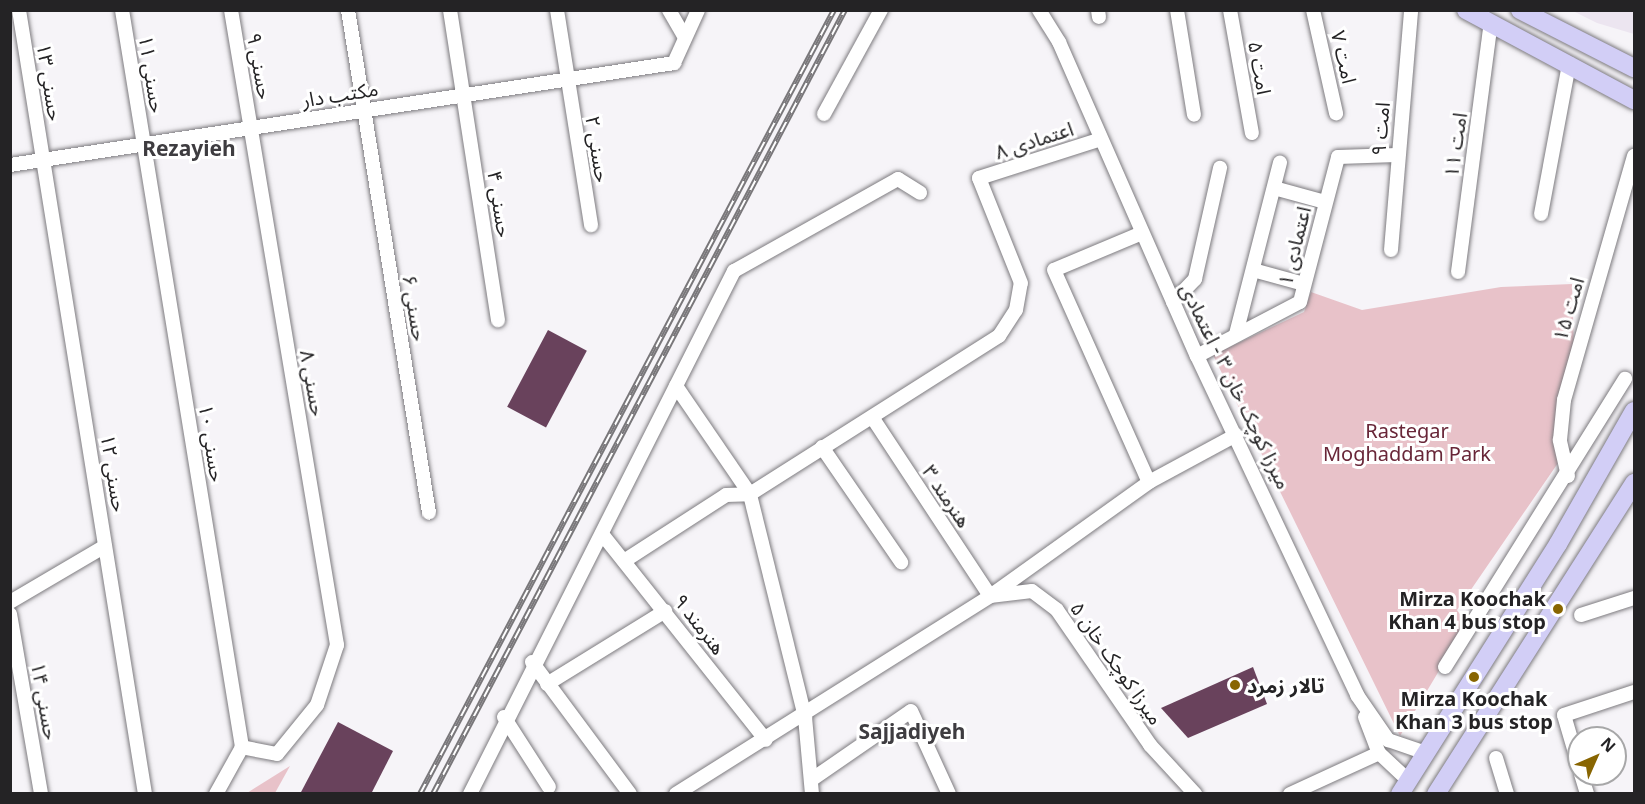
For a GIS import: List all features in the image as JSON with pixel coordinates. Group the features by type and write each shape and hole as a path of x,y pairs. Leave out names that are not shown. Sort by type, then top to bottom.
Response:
{"main road":[{"path":"1466,10 1635,100"},
{"path":"1520,10 1635,68"},
{"path":"1567,34 1635,53"},
{"path":"1404,787 1558,544 1635,411"},
{"path":"1436,794 1635,483"}],"street":[{"name":"حسنی ۱۳","path":"19,10 43,160"},
{"name":"حسنی ۱۱","path":"122,10 144,144"},
{"name":"حسنی ۹","path":"231,10 250,128"},
{"name":"حسنی ۶","path":"348,10 429,513"},
{"name":"حسنی ۴","path":"450,10 498,320"},
{"name":"حسنی ۲","path":"557,10 591,225"},
{"path":"669,10 684,36"},
{"path":"684,36 698,10"},
{"path":"824,114 881,10"},
{"name":"میرزا کوچک خان ۳ - اعتمادی","path":"1039,10 1059,42 1197,356 1357,695 1388,740 1425,753"},
{"path":"1177,10 1194,115"},
{"name":"امت ۵","path":"1230,10 1252,133"},
{"name":"امت ۷","path":"1313,10 1336,113"},
{"name":"امت ۹","path":"1391,250 1397,155 1411,10"},
{"name":"امت ۱۱","path":"1458,272 1491,23"},
{"name":"مکتب دار","path":"10,165 674,63 684,36"},
{"path":"1541,214 1569,64"},
{"name":"حسنی ۸","path":"242,747 277,754 317,705 337,645 250,128"},
{"name":"اعتمادی ۸","path":"872,417 999,336 1016,310 1021,283 979,178 1101,139"},
{"name":"حسنی ۱۰","path":"144,144 242,747"},
{"name":"اعتمادی ۱","path":"1197,356 1300,302 1338,157 1397,155"},
{"name":"امت ۱۵","path":"1568,476 1560,440 1564,400 1635,156"},
{"name":"حسنی ۱۲","path":"43,160 146,794"},
{"path":"1236,334 1280,163"},
{"path":"1173,302 1195,279 1220,168"},
{"path":"470,794 504,717 602,534 734,271 898,179 920,193"},
{"path":"1274,188 1325,202"},
{"path":"1142,233 1054,270 1149,482"},
{"path":"1253,270 1304,284"},
{"path":"1445,667 1568,476 1625,379"},
{"path":"676,386 750,494 805,717 812,787"},
{"path":"624,561 726,495 750,494 872,417"},
{"name":"هنرمند ۳","path":"872,417 990,596"},
{"path":"676,794 805,717 990,596 1149,482 1236,435"},
{"path":"822,447 901,562"},
{"name":"هنرمند ۹","path":"602,534 766,740"},
{"path":"10,602 105,546"},
{"name":"میرزا کوچک خان ۵","path":"990,596 1032,591 1057,610 1150,745 1195,794"},
{"path":"1581,615 1635,598"},
{"path":"547,684 665,611"},
{"name":"حسنی ۱۴","path":"10,614 41,794"},
{"path":"532,662 630,794"},
{"path":"1567,726 1564,715 1634,694"},
{"path":"1357,695 1379,753 1404,787"},
{"path":"812,787 911,711 949,794"},
{"path":"504,717 549,787"},
{"path":"216,794 242,747"},
{"path":"1290,794 1379,753"},
{"path":"1496,758 1507,794"}],"shaded area":[{"path":"1573,11 1634,11 1634,34 1597,23"}],"green space":[{"name":"Rastegar Moghaddam Park","path":"1572,284 1574,347 1559,411 1558,463 1457,610 1467,624 1400,736 1213,355 1304,312 1311,292 1362,310 1501,287"},
{"path":"290,766 275,793 247,793"}],"building":[{"path":"548,330 587,351 546,427 507,407"},
{"name":"تالار زمرد","path":"1253,667 1267,704 1188,738 1161,708"},
{"path":"338,722 393,751 371,794 300,794"}],"railway":[{"path":"420,794 834,10"},
{"path":"433,794 845,10"}],"place":[{"name":"Mirza Koochak Khan 4 bus stop","path":"1558,609"},
{"name":"Mirza Koochak Khan 3 bus stop","path":"1474,677"},
{"name":"تالار زمرد","path":"1235,685"}],"district":[{"name":"Rezayieh","path":"189,148"},
{"name":"Sajjadiyeh","path":"912,731"}]}
